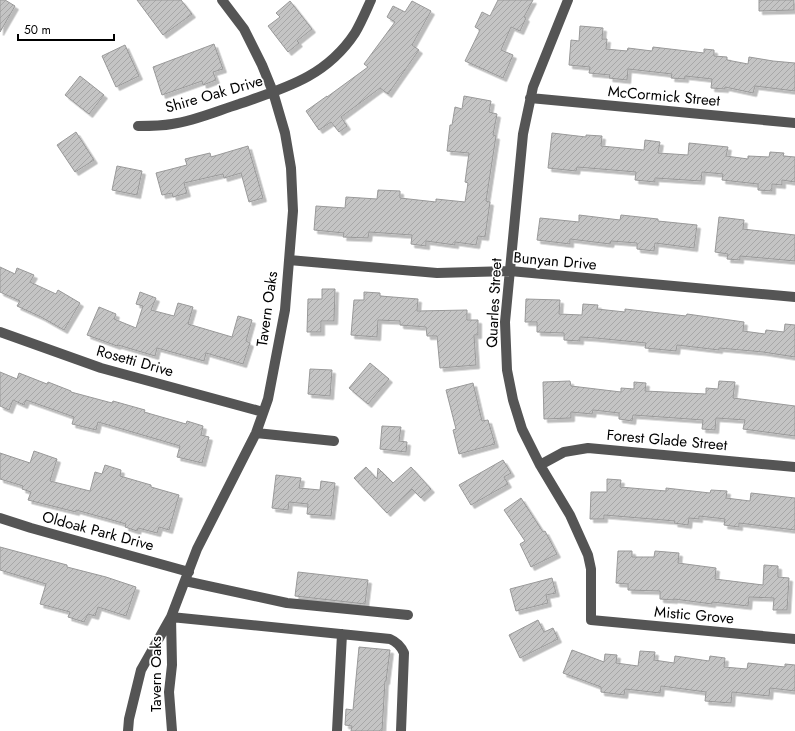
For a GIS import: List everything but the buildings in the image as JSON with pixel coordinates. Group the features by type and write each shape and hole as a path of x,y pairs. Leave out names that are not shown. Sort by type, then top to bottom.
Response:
{"street":[{"name":"Tavern Oaks","path":"128,731 129,719 141,670 171,617 198,549 256,433 268,399 285,310 293,211 291,168 285,133 273,92 262,65 244,30 222,0"},
{"name":"Shire Oak Drive","path":"138,126 172,124 187,121 273,92 305,79 318,71 339,53 356,32 371,0"},
{"name":"Quarles Street","path":"568,0 544,57 530,98 522,134 505,322 507,370 513,400 522,429 540,465 570,515 588,555 591,569 591,620"},
{"name":"McCormick Street","path":"530,98 795,123"},
{"name":"Bunyan Drive","path":"289,260 437,273 510,271 795,297"},
{"name":"Rosetti Drive","path":"0,332 101,368 263,412"},
{"path":"256,433 334,441"},
{"name":"Forest Glade Street","path":"540,465 564,452 588,448 795,467"},
{"name":"Oldoak Park Drive","path":"0,518 189,572"},
{"path":"185,582 287,603 408,615"},
{"name":"Tavern Oaks","path":"171,617 172,665 169,692 172,731"},
{"path":"171,617 390,639 396,641 404,653 401,731"},
{"name":"Mistic Grove","path":"591,620 795,639"},
{"path":"337,731 342,634"}]}
